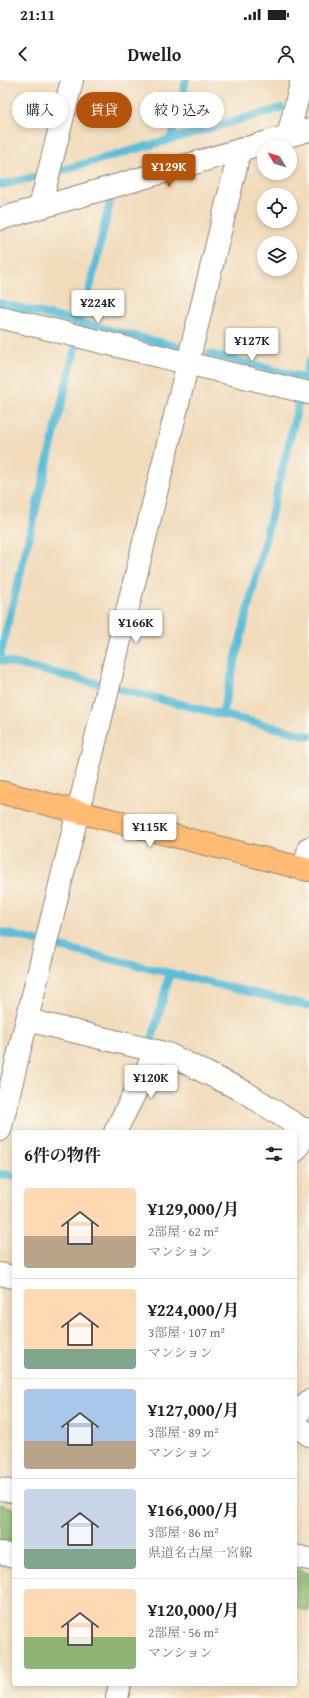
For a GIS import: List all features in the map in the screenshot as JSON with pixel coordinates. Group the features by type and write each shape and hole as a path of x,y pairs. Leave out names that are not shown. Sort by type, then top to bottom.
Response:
{"main road":[{"path":"0,792 306,870"}],"street":[{"path":"40,207 72,80"},
{"path":"288,136 303,80"},
{"path":"0,219 309,130"},
{"path":"0,1130 240,150"},
{"path":"0,317 309,393"},
{"path":"306,870 309,848"},
{"path":"27,1020 168,1054 245,1092 295,1130"},
{"path":"116,1130 156,1051"},
{"path":"297,1132 305,1138"},
{"path":"0,1274 12,1277"},
{"path":"297,1415 309,1401"},
{"path":"297,1426 309,1435"},
{"path":"0,1489 12,1492"},
{"path":"0,1553 12,1556"},
{"path":"297,1557 309,1560"},
{"path":"117,1698 120,1686"}],"green space":[{"path":"0,1504 12,1507 12,1543 0,1540"},
{"path":"297,1570 309,1573 309,1611 297,1608"}],"waterway":[{"path":"171,139 186,80"},
{"path":"59,171 281,108"},
{"path":"0,185 35,177"},
{"path":"84,313 110,202"},
{"path":"0,303 178,347"},
{"path":"0,656 76,345"},
{"path":"209,354 309,379"},
{"path":"307,370 309,362"},
{"path":"222,714 300,398"},
{"path":"0,660 100,684"},
{"path":"119,689 309,736"},
{"path":"0,932 36,941"},
{"path":"56,946 309,1006"},
{"path":"152,1039 170,973"},
{"path":"1,1174 12,1176"}]}
